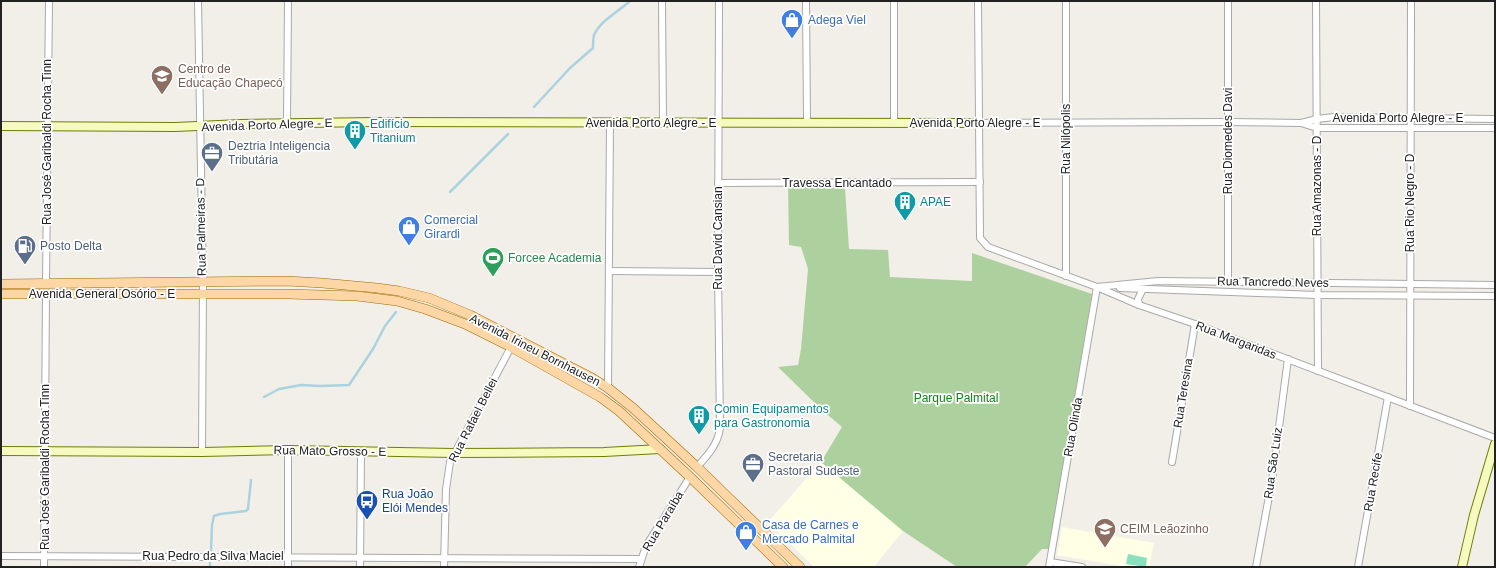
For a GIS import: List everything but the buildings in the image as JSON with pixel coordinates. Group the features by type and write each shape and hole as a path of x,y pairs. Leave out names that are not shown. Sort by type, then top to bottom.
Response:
{"main road":[{"name":"Avenida Irineu Bornhausen","path":"203,283 288,281 315,282 399,291 429,298 470,315 592,378 608,388 633,408 800,567"},
{"path":"126,283 126,294"},
{"name":"Avenida General Osório - E","path":"1,284 203,283"},
{"path":"46,284 46,294"},
{"name":"Avenida General Osório - E","path":"1,294 203,294"},
{"name":"Avenida Irineu Bornhausen","path":"203,294 357,296 397,301 446,316 465,324 511,347 600,397 619,411 783,567"},
{"path":"511,347 515,338"},
{"path":"660,449 669,442"}],"street":[{"name":"Rua José Garibaldi Rocha Tinn","path":"46,284 48,1"},
{"name":"Rua Palmeiras - D","path":"198,1 199,126 203,283 202,452"},
{"path":"287,123 288,1"},
{"path":"662,1 663,123"},
{"name":"Rua David Cansian","path":"697,468 719,438 720,428 718,272 718,1"},
{"path":"806,1 807,123"},
{"path":"894,1 894,123"},
{"path":"978,1 980,182"},
{"name":"Rua Nilópolis","path":"1066,1 1066,276"},
{"name":"Rua Diomedes Davi","path":"1228,1 1228,282"},
{"name":"Rua Amazonas - D","path":"1316,1 1318,371"},
{"name":"Rua Rio Negro - D","path":"1410,406 1411,1"},
{"name":"Avenida Porto Alegre - E","path":"1,126 199,126 287,123 1301,123 1334,117 1495,119"},
{"path":"608,388 610,123"},
{"name":"Avenida Porto Alegre - E","path":"1301,123 1317,128 1495,128"},
{"name":"Rua Margaridas","path":"980,182 980,238 988,247 1495,438"},
{"name":"Travessa Encantado","path":"718,183 980,182"},
{"path":"609,271 718,272"},
{"name":"Rua Tancredo Neves","path":"1097,287 1158,281 1495,285"},
{"name":"Rua Tancredo Neves","path":"1097,287 1318,295 1495,296"},
{"name":"Rua Olinda","path":"1050,564 1097,287"},
{"path":"1139,305 1138,299 1143,289"},
{"name":"Rua José Garibaldi Rocha Tinn","path":"44,567 46,294"},
{"name":"Rua Teresina","path":"1172,462 1194,324"},
{"name":"Rua Rafael Bellei","path":"444,567 446,489 450,462 511,347"},
{"name":"Rua São Luiz","path":"1256,567 1272,480 1288,360"},
{"name":"Rua Recife","path":"1358,567 1388,397"},
{"path":"1462,567 1474,515 1495,444"},
{"name":"Rua Mato Grosso - E","path":"1,451 202,452 288,450 454,453 604,452 660,449"},
{"path":"288,450 288,567"},
{"path":"360,567 361,451"},
{"name":"Rua Paraíba","path":"639,567 646,546 690,477"},
{"name":"Rua Pedro da Silva Maciel","path":"1,556 288,556 641,559"},
{"path":"1050,564 1082,567"}],"shaded area":[{"path":"821,462 903,531 874,567 814,567 768,522"},
{"name":"CEIM Leãozinho","path":"1062,527 1154,543 1149,567 1127,567 1057,555"}],"green space":[{"name":"Parque Palmital","path":"788,186 845,188 849,249 888,250 890,277 972,281 972,253 1092,294 1049,549 1042,549 1025,567 957,567 903,531 821,462 842,427 822,410 778,367 798,365 801,349 808,269 801,247 789,245"},
{"path":"1128,554 1147,558 1146,567 1126,564"}],"waterway":[{"path":"534,107 570,68 593,48 594,35 601,25 630,1"},
{"path":"450,192 508,134"},
{"path":"264,397 279,389 301,385 349,385 373,349 385,326 396,312"},
{"path":"211,551 212,525 214,516 246,511 248,509 251,480"}],"place":[{"name":"Adega Viel","path":"792,40"},
{"name":"Centro de Educação Chapecó","path":"162,96"},
{"name":"Edifício Titanium","path":"355,150"},
{"name":"Deztria Inteligencia Tributária","path":"212,172"},
{"name":"APAE","path":"905,222"},
{"name":"Comercial Girardi","path":"409,246"},
{"name":"Posto Delta","path":"25,266"},
{"name":"Forcee Academia","path":"493,278"},
{"name":"Comin Equipamentos para Gastronomia","path":"699,436"},
{"name":"Secretaria Pastoral Sudeste","path":"753,484"},
{"name":"Rua João Elói Mendes","path":"367,520"},
{"name":"CEIM Leãozinho","path":"1105,548"},
{"name":"Casa de Carnes e Mercado Palmital","path":"746,552"}]}
